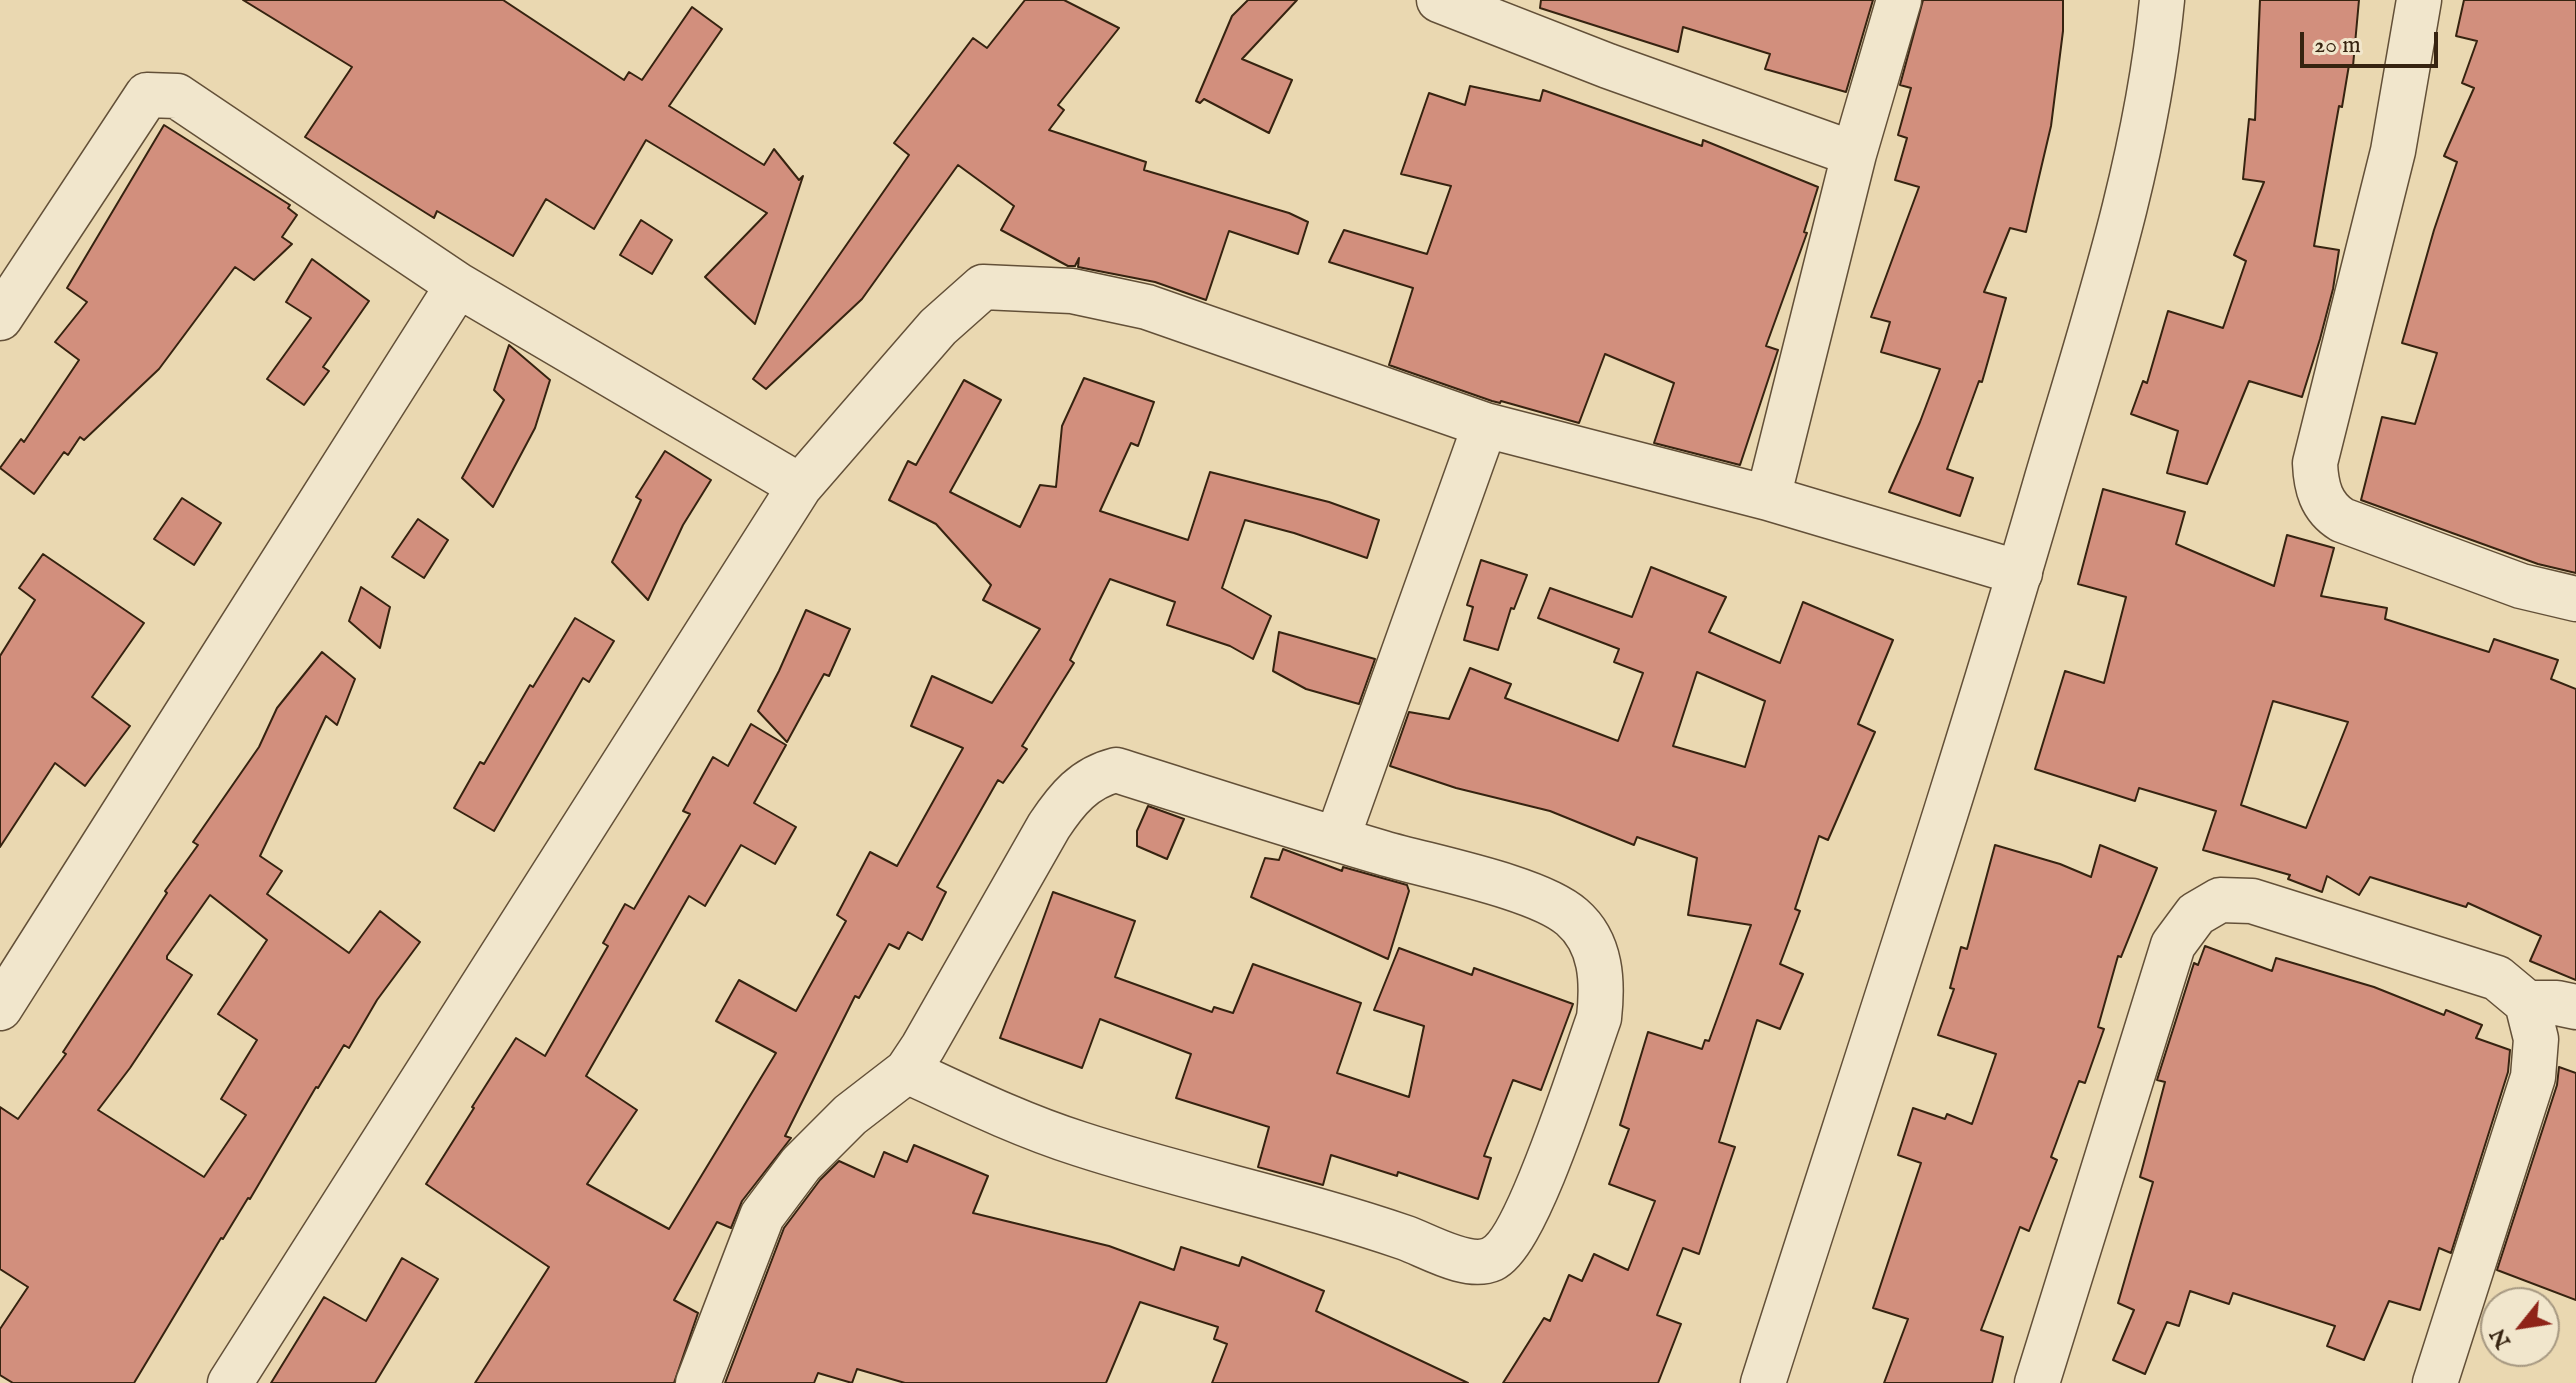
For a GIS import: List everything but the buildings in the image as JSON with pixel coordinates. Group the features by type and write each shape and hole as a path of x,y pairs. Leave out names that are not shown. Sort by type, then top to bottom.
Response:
{"street":[{"path":"1439,0 1608,66 1854,154"},
{"path":"1768,498 1854,154 1899,0"},
{"path":"1763,1383 2020,573 2128,201 2156,69 2162,0"},
{"path":"2419,0 2393,151 2315,463 2319,491 2331,513 2342,520 2521,586 2576,599"},
{"path":"0,318 147,95 177,96 458,285 800,486"},
{"path":"0,1008 458,285"},
{"path":"230,1383 800,486 938,327 983,287 1072,291 1147,307 1485,425 1768,498 2020,573"},
{"path":"1337,839 1485,425"},
{"path":"698,1383 762,1216 801,1164 850,1115 907,1071 1049,826 1068,797 1096,776 1116,770 1337,839 1515,890 1561,909 1584,930 1600,966 1602,989 1599,1018 1531,1206 1516,1234 1492,1259 1475,1262 1447,1255 1371,1226 1078,1143 985,1107 907,1071"},
{"path":"2037,1383 2173,945 2196,914 2220,900 2252,901 2497,978 2527,1003 2536,1039 2533,1077 2435,1383"},
{"path":"2527,1003 2557,1003 2576,1007"}]}
